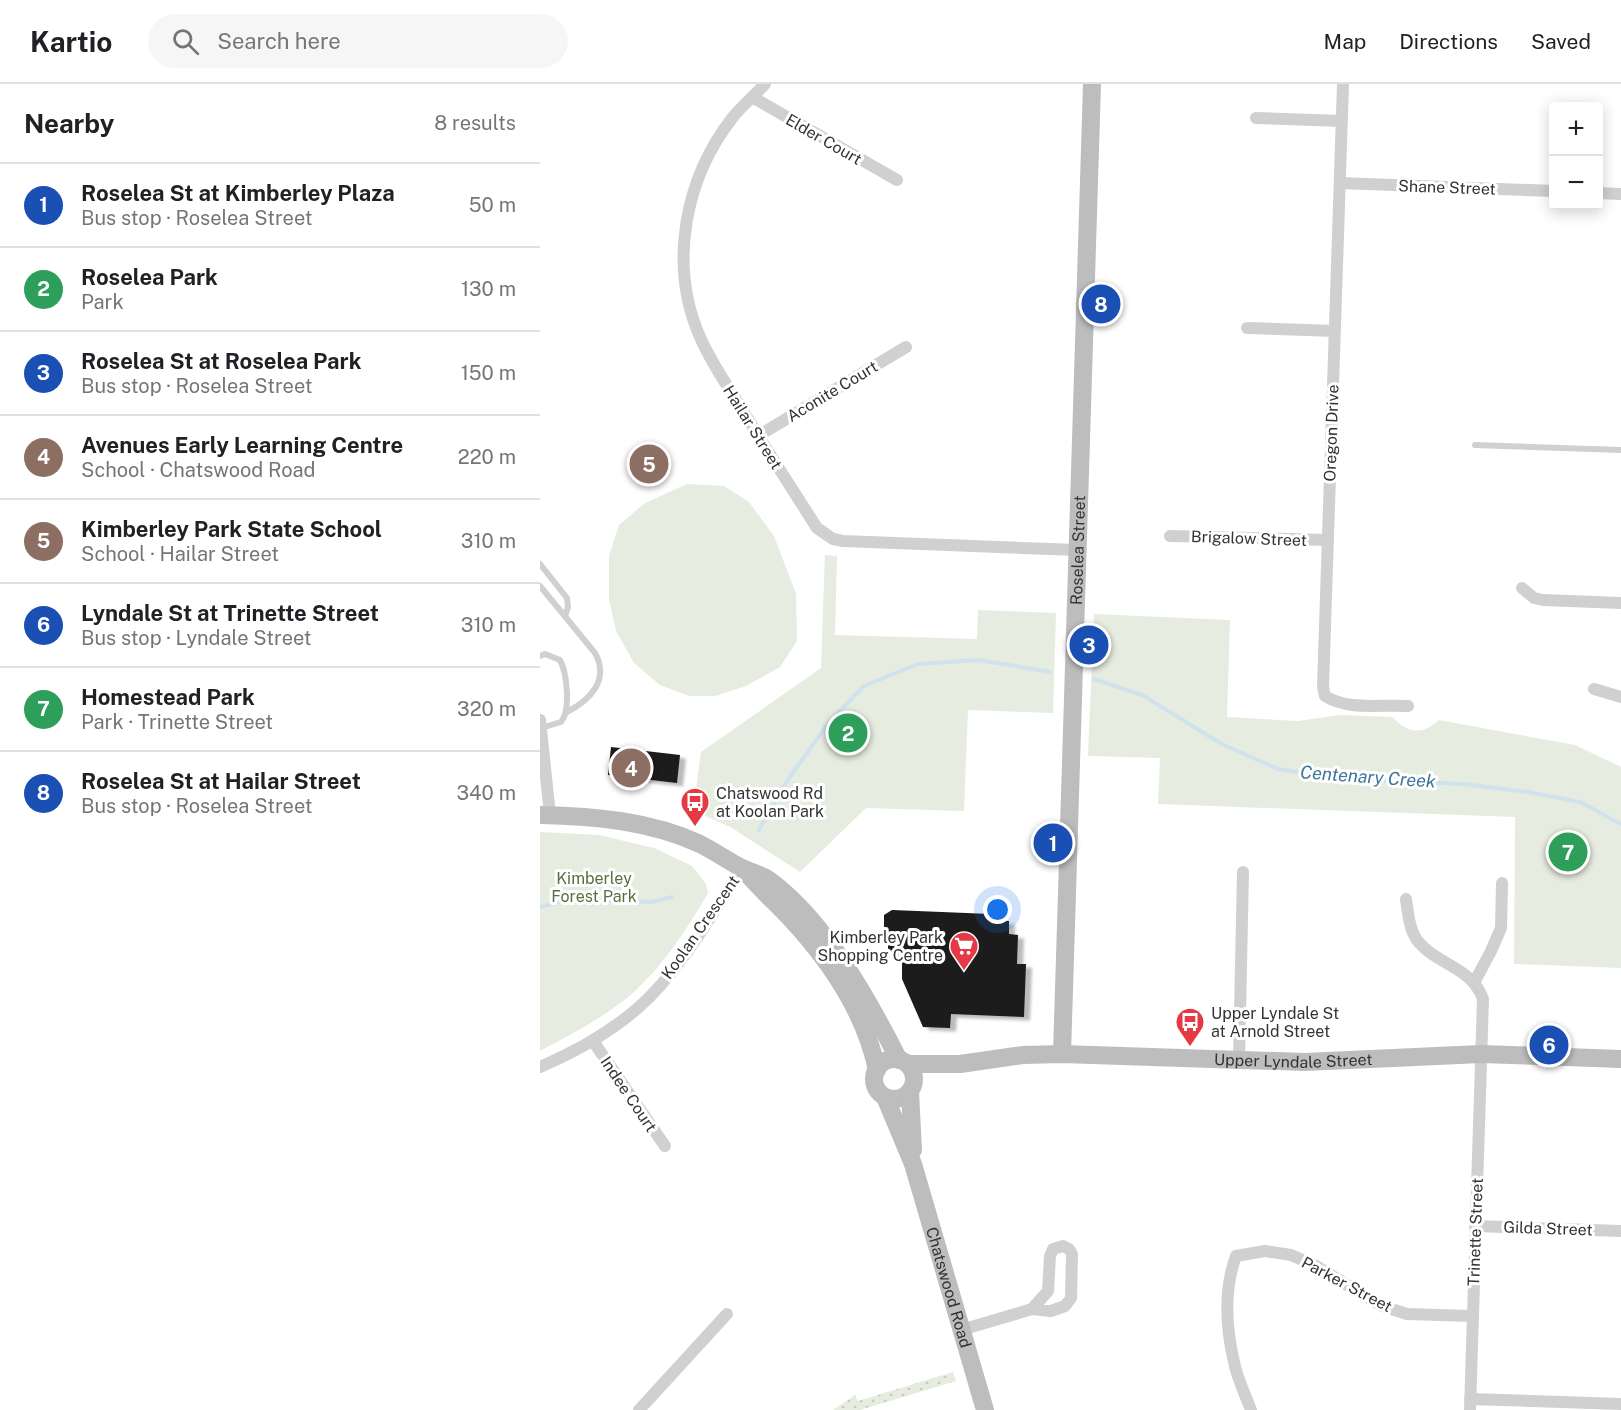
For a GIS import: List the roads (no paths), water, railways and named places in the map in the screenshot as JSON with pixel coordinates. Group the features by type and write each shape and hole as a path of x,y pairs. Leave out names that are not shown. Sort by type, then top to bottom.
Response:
{"street":[{"name":"Hailar Street","path":"765,84 734,117 706,160 689,210 684,232 683,260 690,309 700,338 758,436 817,528 833,539 843,542 1077,550"},
{"name":"Roselea Street","path":"1062,1054 1092,84"},
{"name":"Oregon Drive","path":"1343,84 1323,687 1325,696 1335,703 1408,706"},
{"name":"Elder Court","path":"752,97 897,180"},
{"path":"1256,118 1342,121"},
{"name":"Shane Street","path":"1340,183 1549,191"},
{"path":"1603,193 1621,194"},
{"path":"1247,328 1335,331"},
{"name":"Aconite Court","path":"758,436 906,347"},
{"name":"Brigalow Street","path":"1170,536 1328,540"},
{"path":"1522,588 1534,598 1543,600 1621,603"},
{"path":"1594,689 1621,697"},
{"path":"541,724 545,815 599,818 645,825 701,845 742,868 762,893 810,930 871,1007 903,1062 914,1074 912,1088 898,1099 885,1097 876,1088 877,1070 886,1061 903,1062"},
{"name":"Koolan Crescent","path":"540,1067 593,1041 639,1007 682,957 742,868"},
{"path":"1239,1060 1243,872"},
{"path":"1406,899 1410,924 1417,939 1431,954 1460,969 1474,983 1501,928 1502,883"},
{"path":"810,930 854,1005 870,1043 877,1070"},
{"name":"Trinette Street","path":"1470,1405 1483,999 1474,983"},
{"name":"Indee Court","path":"593,1041 665,1146"},
{"name":"Upper Lyndale Street","path":"903,1062 960,1064 1023,1055 1062,1054 1334,1062 1481,1054 1621,1059"},
{"name":"Upper Lyndale Street","path":"912,1088 960,1064"},
{"name":"Chatswood Road","path":"912,1088 913,1164"},
{"name":"Chatswood Road","path":"885,1097 913,1164 985,1410"},
{"name":"Gilda Street","path":"1475,1226 1621,1230"},
{"path":"961,1330 1032,1309 1051,1311 1065,1306 1070,1302 1071,1254 1069,1249 1063,1246 1053,1249 1050,1256 1048,1291 1032,1309"},
{"name":"Parker Street","path":"1251,1410 1234,1364 1229,1331 1229,1275 1236,1256 1265,1251 1291,1255 1316,1266 1382,1306 1407,1314 1472,1316"},
{"path":"639,1410 727,1314"},
{"path":"1470,1405 1621,1404"}],"lane":[{"path":"1475,445 1621,450"},
{"path":"540,564 567,598 568,607 565,616"},
{"path":"540,586 595,653 600,670 597,689 591,696 567,712 561,722 541,724"},
{"path":"540,656 545,654 560,660 564,668 567,712"}],"waterway":[{"name":"Centenary Creek","path":"759,830 787,781 829,722 864,686 918,664 979,660 1050,672"},
{"name":"Centenary Creek","path":"1094,679 1142,695 1222,744 1278,769 1343,779 1463,784 1528,792 1580,802 1621,824"},
{"name":"Centenary Creek","path":"540,907 571,899 652,902 672,897"}],"place":[{"name":"Roselea St at Hailar Street","path":"1101,304"},
{"name":"Kimberley Park State School","path":"649,464"},
{"name":"Roselea St at Roselea Park","path":"1089,645"},
{"name":"Roselea Park","path":"848,733"},
{"name":"Avenues Early Learning Centre","path":"631,768"},
{"name":"Chatswood Rd at Koolan Park","path":"695,828"},
{"name":"Roselea St at Kimberley Plaza","path":"1053,843"},
{"name":"Homestead Park","path":"1568,852"},
{"name":"Kimberley Park Shopping Centre","path":"964,972"},
{"name":"Lyndale St at Trinette Street","path":"1549,1045"},
{"name":"Upper Lyndale St at Arnold Street","path":"1190,1048"}],"park label":[{"name":"Kimberley Forest Park","path":"594,887"}]}
